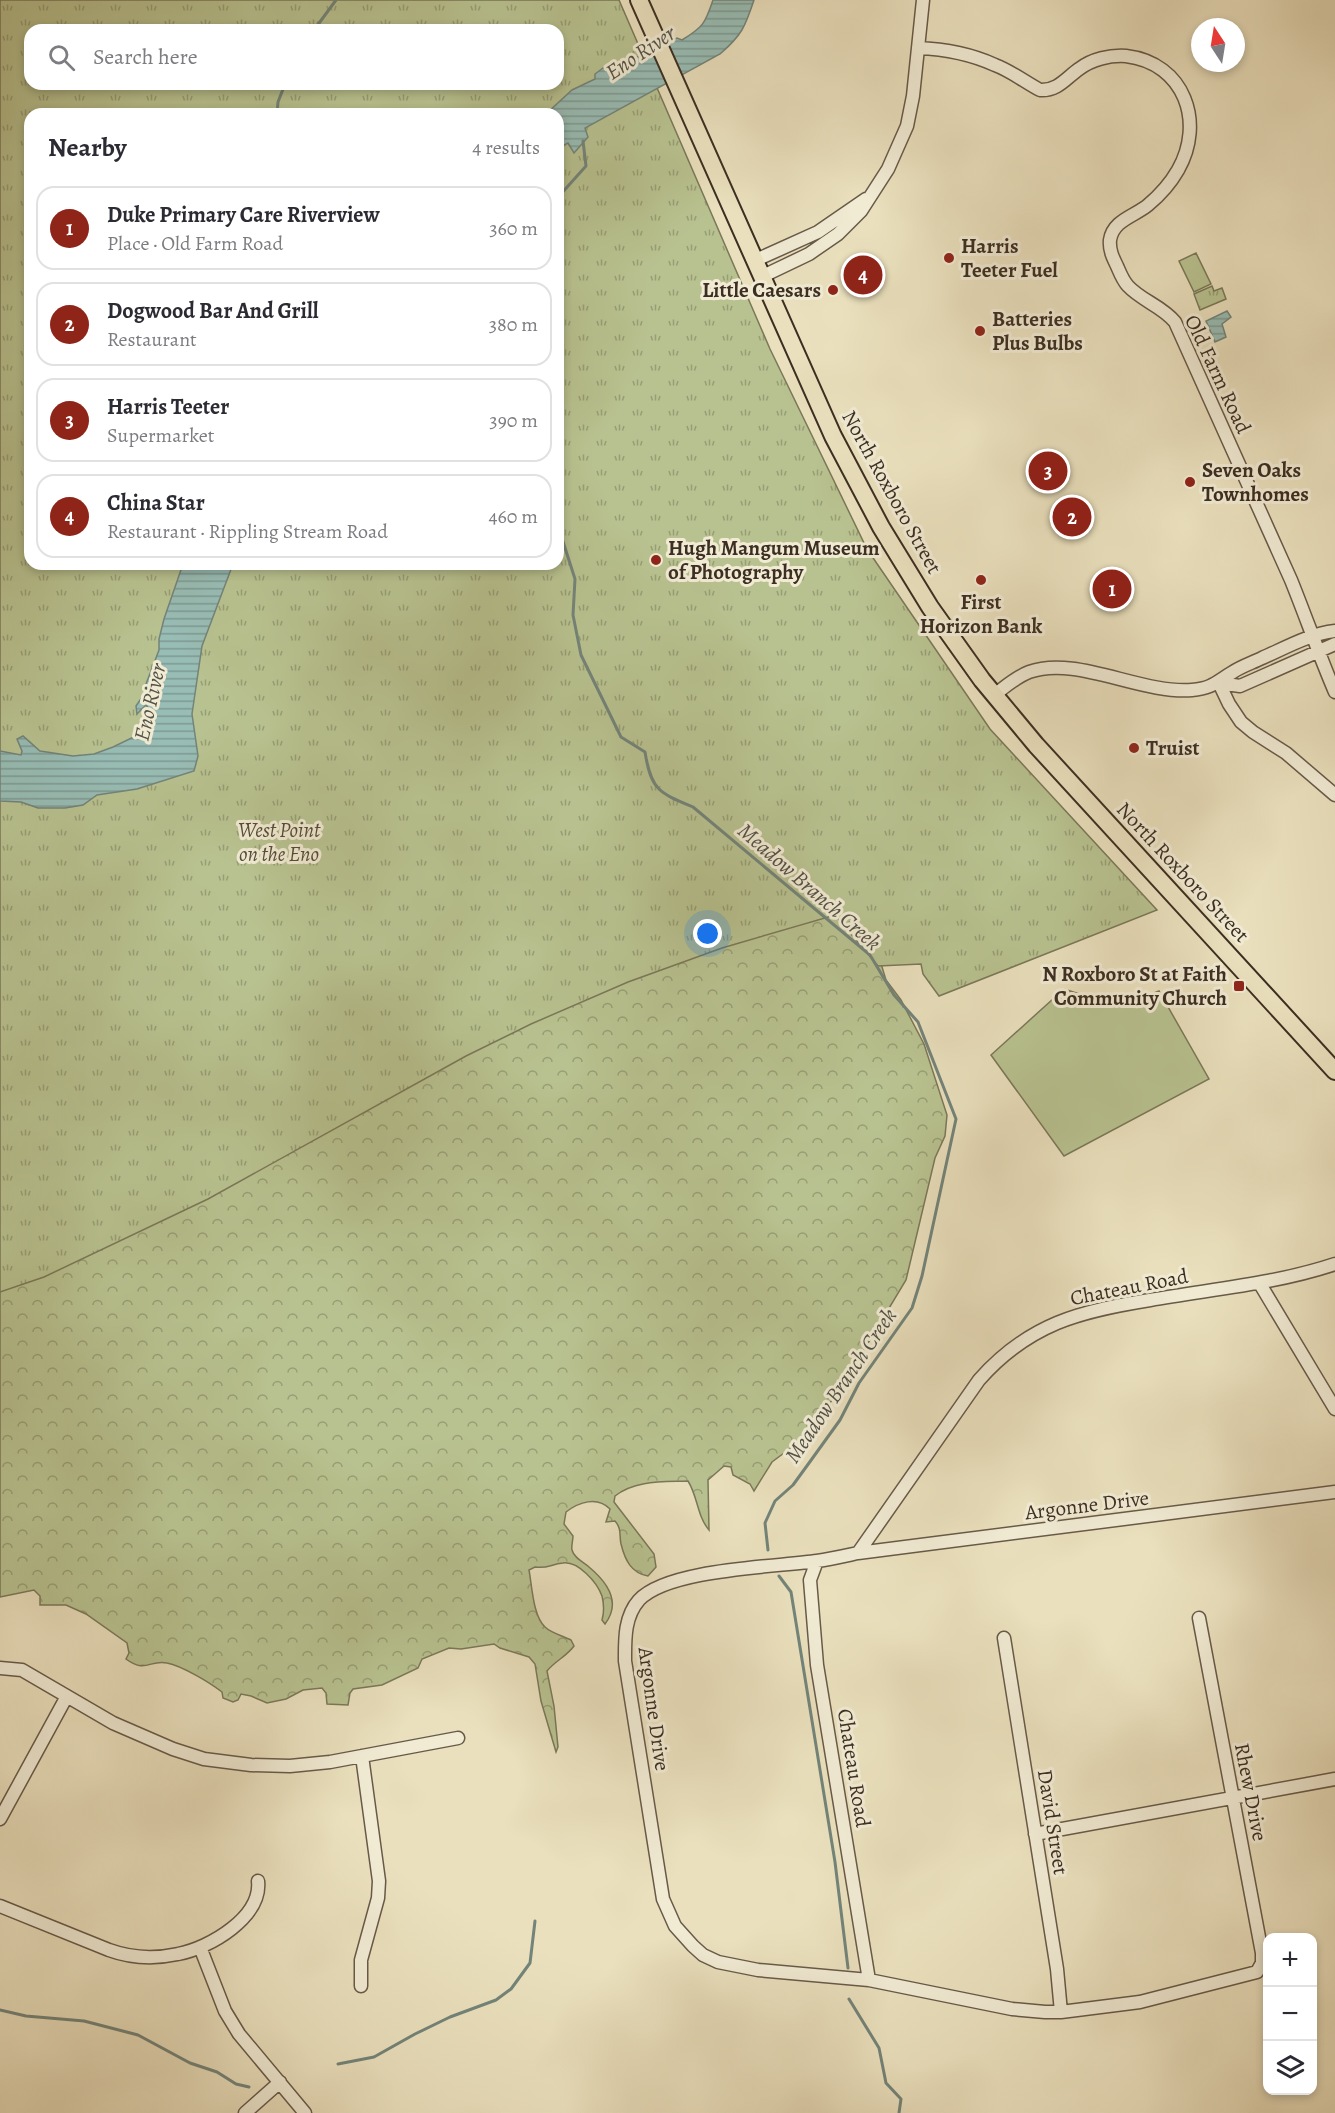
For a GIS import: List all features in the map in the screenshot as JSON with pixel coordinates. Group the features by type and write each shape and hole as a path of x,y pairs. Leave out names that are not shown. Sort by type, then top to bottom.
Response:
{"highway":[{"name":"North Roxboro Street","path":"639,0 833,436 858,486 930,607 994,695 1086,801 1335,1071"}],"street":[{"path":"763,276 826,243 852,221 892,162 907,126 913,96 923,0"},
{"name":"Old Farm Road","path":"918,48 964,54 996,65 1041,90 1056,88 1092,61 1112,56 1138,58 1158,67 1182,92 1189,113 1190,126 1190,139 1184,160 1163,191 1146,207 1114,228 1110,241 1112,255 1127,285 1138,295 1168,312 1175,322 1291,580 1311,636 1335,692"},
{"path":"756,260 818,232 870,197"},
{"path":"994,695 1028,673 1054,667 1171,690 1194,690 1219,683 1233,672 1311,636 1335,631"},
{"path":"1219,683 1240,686 1335,644"},
{"path":"1219,683 1241,722 1286,753 1335,795"},
{"name":"Chateau Road","path":"858,1553 960,1406 990,1368 1015,1347 1041,1331 1068,1319 1116,1306 1260,1284 1335,1264"},
{"path":"1260,1284 1335,1409"},
{"name":"Argonne Drive","path":"1257,1972 1140,2002 1045,2012 1012,2009 869,1980 758,1970 718,1962 703,1955 675,1926 663,1899 625,1661 628,1620 635,1605 651,1590 676,1579 769,1565 817,1561 858,1553 1335,1492"},
{"name":"Chateau Road","path":"817,1561 810,1581 817,1665 869,1980"},
{"name":"Rhew Drive","path":"1198,1618 1262,1953 1262,1963 1257,1972"},
{"name":"David Street","path":"1004,1638 1057,1969 1061,2012"},
{"path":"0,1668 22,1670 113,1723 173,1749 204,1759 251,1765 290,1766 330,1762 458,1738"},
{"path":"0,1819 67,1696"},
{"path":"361,1986 361,1960 378,1898 379,1881 362,1756"},
{"path":"1035,1834 1335,1779"},
{"path":"0,1906 121,1954 149,1958 179,1954 218,1938 241,1921 256,1901 259,1892 258,1881"},
{"path":"200,1947 225,2011 239,2034 305,2113"},
{"path":"245,2113 280,2082"}],"green space":[{"name":"West Point on the Eno","path":"0,0 619,0 770,349 867,549 990,729 1157,910 939,996 923,974 921,964 878,966 835,915 722,948 628,982 531,1024 466,1056 208,1199 44,1277 0,1292"},
{"path":"1196,253 1211,284 1194,292 1179,261"},
{"path":"1212,286 1214,291 1222,288 1226,299 1200,310 1194,294"},
{"path":"544,570 562,570 735,809 878,954 886,980 901,1000 924,1044 947,1115 945,1136 935,1158 906,1280 838,1393 796,1444 772,1462 754,1491 750,1484 733,1475 731,1467 724,1466 708,1480 709,1530 702,1519 688,1481 640,1484 615,1496 614,1502 654,1554 656,1567 648,1576 633,1569 627,1560 617,1524 615,1521 606,1522 610,1509 605,1505 588,1502 577,1505 566,1512 564,1524 573,1536 573,1553 606,1586 612,1600 612,1608 605,1624 602,1620 604,1608 602,1596 591,1579 575,1565 563,1563 529,1570 535,1608 541,1622 550,1631 571,1640 574,1646 547,1671 554,1706 558,1747 556,1752 541,1701 535,1664 529,1657 494,1644 461,1649 449,1648 422,1659 418,1668 382,1685 353,1689 348,1705 327,1704 326,1693 322,1688 303,1690 286,1699 267,1703 241,1694 238,1700 233,1702 223,1698 222,1692 210,1684 173,1665 161,1662 143,1666 133,1663 126,1659 129,1653 127,1643 86,1614 66,1605 40,1605 40,1596 34,1590 0,1597 0,801"},
{"path":"1064,989 1120,1007 1159,991 1209,1079 1064,1156 991,1055"}],"water":[{"path":"713,0 754,0 742,30 720,54 585,128 588,137 574,153 568,143 564,145 564,108 552,108 572,90 595,79 595,74 603,68 608,70 614,63 648,54 677,38 682,40 699,28 708,15"},
{"path":"1227,311 1231,317 1222,324 1226,337 1215,342 1206,321"},
{"name":"Eno River","path":"181,570 231,570 202,646 192,714 198,756 194,771 137,789 97,795 83,805 65,808 38,808 21,802 0,801 0,751 21,755 22,751 17,739 23,736 40,751 73,756 94,754 142,733 149,709 146,705 137,714 136,706 147,690 146,684 159,650 164,619"}],"waterway":[{"path":"318,24 336,0"},
{"path":"278,108 283,90"},
{"name":"Meadow Branch Creek","path":"564,191 586,166 583,141"},
{"name":"Meadow Branch Creek","path":"564,545 575,579 573,615 581,655 621,737 645,752 650,775 658,789 693,807 870,955 894,995 918,1022 956,1119 922,1276 912,1308 859,1383 840,1420 793,1485 775,1501 765,1523 768,1550"},
{"name":"Meadow Branch Creek","path":"779,1576 791,1592 835,1862 848,1968"},
{"path":"338,2064 374,2057 450,2017 496,2000 511,1989 530,1963 535,1921"},
{"name":"Meadow Branch Creek","path":"849,1999 879,2048 886,2083 901,2099 899,2113"},
{"path":"0,2010 26,2016 84,2021 138,2035 190,2063 217,2072 236,2084 249,2087"}],"place":[{"name":"Harris Teeter Fuel","path":"949,258"},
{"name":"China Star","path":"863,275"},
{"name":"Little Caesars","path":"833,290"},
{"name":"Batteries Plus Bulbs","path":"980,331"},
{"name":"Harris Teeter","path":"1048,471"},
{"name":"Seven Oaks Townhomes","path":"1190,482"},
{"name":"Dogwood Bar And Grill","path":"1072,517"},
{"name":"Hugh Mangum Museum of Photography","path":"656,560"},
{"name":"First Horizon Bank","path":"981,580"},
{"name":"Duke Primary Care Riverview","path":"1112,589"},
{"name":"Truist","path":"1134,748"},
{"name":"N Roxboro St at Faith Community Church","path":"1239,986"}]}
